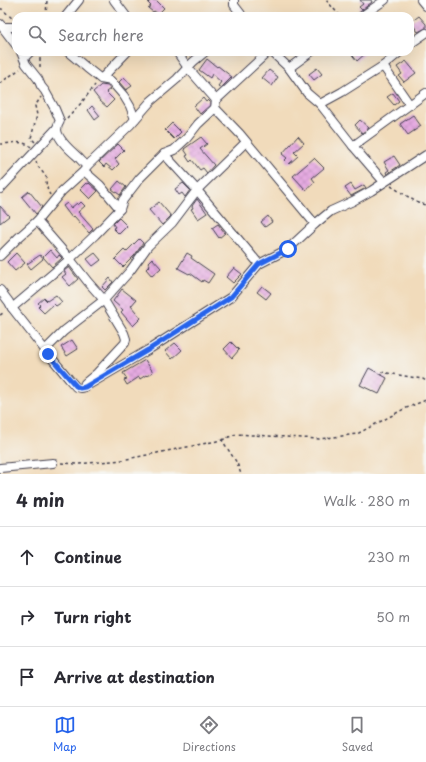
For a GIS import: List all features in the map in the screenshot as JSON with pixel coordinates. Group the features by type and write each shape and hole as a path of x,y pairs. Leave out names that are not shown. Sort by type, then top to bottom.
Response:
{"street":[{"path":"69,12 79,0"},
{"path":"114,0 123,12"},
{"path":"234,0 234,5 240,12"},
{"path":"368,12 385,0"},
{"path":"421,0 426,6"},
{"path":"1,26 12,27"},
{"path":"1,26 12,41"},
{"path":"414,41 426,33"},
{"path":"0,189 36,151 56,128 60,121 55,109 25,56"},
{"path":"73,56 101,79 111,81 127,101 135,119"},
{"path":"101,79 123,56"},
{"path":"180,56 188,68 216,100"},
{"path":"0,256 37,221 62,191 130,125 151,101 177,79 192,62 200,56"},
{"path":"12,308 96,235 120,209 123,200 140,178 164,154 174,150 187,138 198,124 215,108 216,100 264,56"},
{"path":"276,56 288,68 307,93 320,104 384,182"},
{"path":"288,68 305,56"},
{"path":"320,104 342,92 395,56"},
{"path":"382,66 410,105"},
{"path":"353,146 426,93"},
{"path":"215,108 240,134 315,224"},
{"path":"56,128 61,140 79,158 120,209"},
{"path":"45,350 64,331 104,300 130,271 148,246 172,223 197,190 246,142"},
{"path":"164,154 197,190 259,264"},
{"path":"0,290 12,308 73,383 80,388 85,387 112,372 231,297 259,264 288,249 331,211 353,201 426,155"},
{"path":"37,221 104,300 124,333 126,339 125,343 97,373 80,388"},
{"path":"0,468 53,463"}],"path":[{"path":"46,12 47,0"},
{"path":"326,0 336,12"},
{"path":"0,9 12,18"},
{"path":"0,83 25,56"},
{"path":"40,56 41,71"},
{"path":"66,119 101,79"},
{"path":"45,91 35,106 37,114 31,138 36,151 37,165 47,178 45,183 47,190 54,202"},
{"path":"0,144 20,142 27,144 36,151"},
{"path":"384,182 418,203 426,205"},
{"path":"381,372 423,379 426,381"},
{"path":"53,463 78,464 122,460 222,440 236,434 320,438 357,434 404,409 426,400"},
{"path":"222,440 237,463 241,474"}],"building":[{"path":"151,0 156,0 164,8 160,12 153,12 148,8 151,6 148,3"},
{"path":"360,0 371,0 372,2 362,10 359,7 363,4"},
{"path":"419,16 426,24 426,28 418,32 414,26 414,20"},
{"path":"353,56 363,56 357,61"},
{"path":"207,59 232,77 221,88 218,86 221,82 212,74 210,78 199,70"},
{"path":"406,61 416,73 404,82 399,76 402,74 397,67"},
{"path":"317,68 322,74 314,80 309,74"},
{"path":"269,70 278,77 272,86 262,78"},
{"path":"124,77 132,86 126,90 119,82"},
{"path":"101,85 108,86 110,89 106,92 114,100 107,107 93,92"},
{"path":"393,93 399,101 394,105 387,97"},
{"path":"203,98 206,102 208,100 210,102 210,105 200,114 194,106"},
{"path":"92,106 100,116 95,120 88,110"},
{"path":"413,115 421,126 408,135 400,124"},
{"path":"360,120 369,128 362,133 355,125"},
{"path":"172,123 181,132 174,139 165,130"},
{"path":"298,136 304,143 294,152 298,156 289,164 285,160 287,158 282,154"},
{"path":"201,137 207,144 200,149 214,165 207,173 203,168 200,170 192,160 190,162 184,149"},
{"path":"118,144 124,150 115,159 119,164 113,170 106,164 104,167 99,162"},
{"path":"394,156 400,165 387,174 386,172 389,170 384,162"},
{"path":"314,158 324,168 312,178 315,182 306,190 293,176"},
{"path":"119,181 126,187 120,195 112,189"},
{"path":"86,183 89,183 98,191 90,199 80,189"},
{"path":"183,183 190,190 185,197 182,193 179,195 175,189"},
{"path":"351,184 355,190 364,185 366,188 351,196 345,188"},
{"path":"29,191 42,207 36,214 22,197"},
{"path":"197,199 207,213 198,219 191,209 193,208 192,206"},
{"path":"81,202 85,206 78,212 93,229 89,233 74,216 72,218 63,206 67,203 71,208 77,203 78,205"},
{"path":"159,202 171,216 162,225 149,210"},
{"path":"0,206 9,216 0,223"},
{"path":"268,216 272,222 265,227 261,222"},
{"path":"119,218 127,226 119,234 113,228 115,227 113,224"},
{"path":"218,224 225,233 219,238 212,228"},
{"path":"139,239 143,243 135,255 123,267 115,259 124,250 126,252"},
{"path":"50,250 57,258 59,255 62,258 52,267 43,257"},
{"path":"16,253 25,263 15,271 7,262"},
{"path":"95,253 101,260 93,266 87,259"},
{"path":"187,253 192,256 191,258 214,274 208,283 203,280 202,282 190,273 189,274 178,268"},
{"path":"40,255 43,259 31,269 27,264"},
{"path":"152,258 161,268 152,276 146,269 150,265 148,262"},
{"path":"69,267 78,279 70,286 62,277 66,274 64,271"},
{"path":"234,268 242,274 233,283 226,277"},
{"path":"110,278 113,282 105,290 102,287"},
{"path":"262,286 271,293 266,299 257,292"},
{"path":"122,289 136,300 131,306 141,318 133,326 121,312 123,310 113,301"},
{"path":"56,295 62,302 56,306 54,304 44,313 38,307 40,305 38,303 44,298 47,301"},
{"path":"72,340 78,349 67,356 61,347"},
{"path":"231,342 239,350 232,358 224,349"},
{"path":"175,343 182,350 172,359 165,351"},
{"path":"145,360 153,372 140,379 139,377 127,385 124,380 127,379 123,373"},
{"path":"369,368 387,378 379,394 360,385"}],"route":[{"path":"48,354 76,386 80,388 85,387 148,350 231,297 259,264 288,249"}]}
